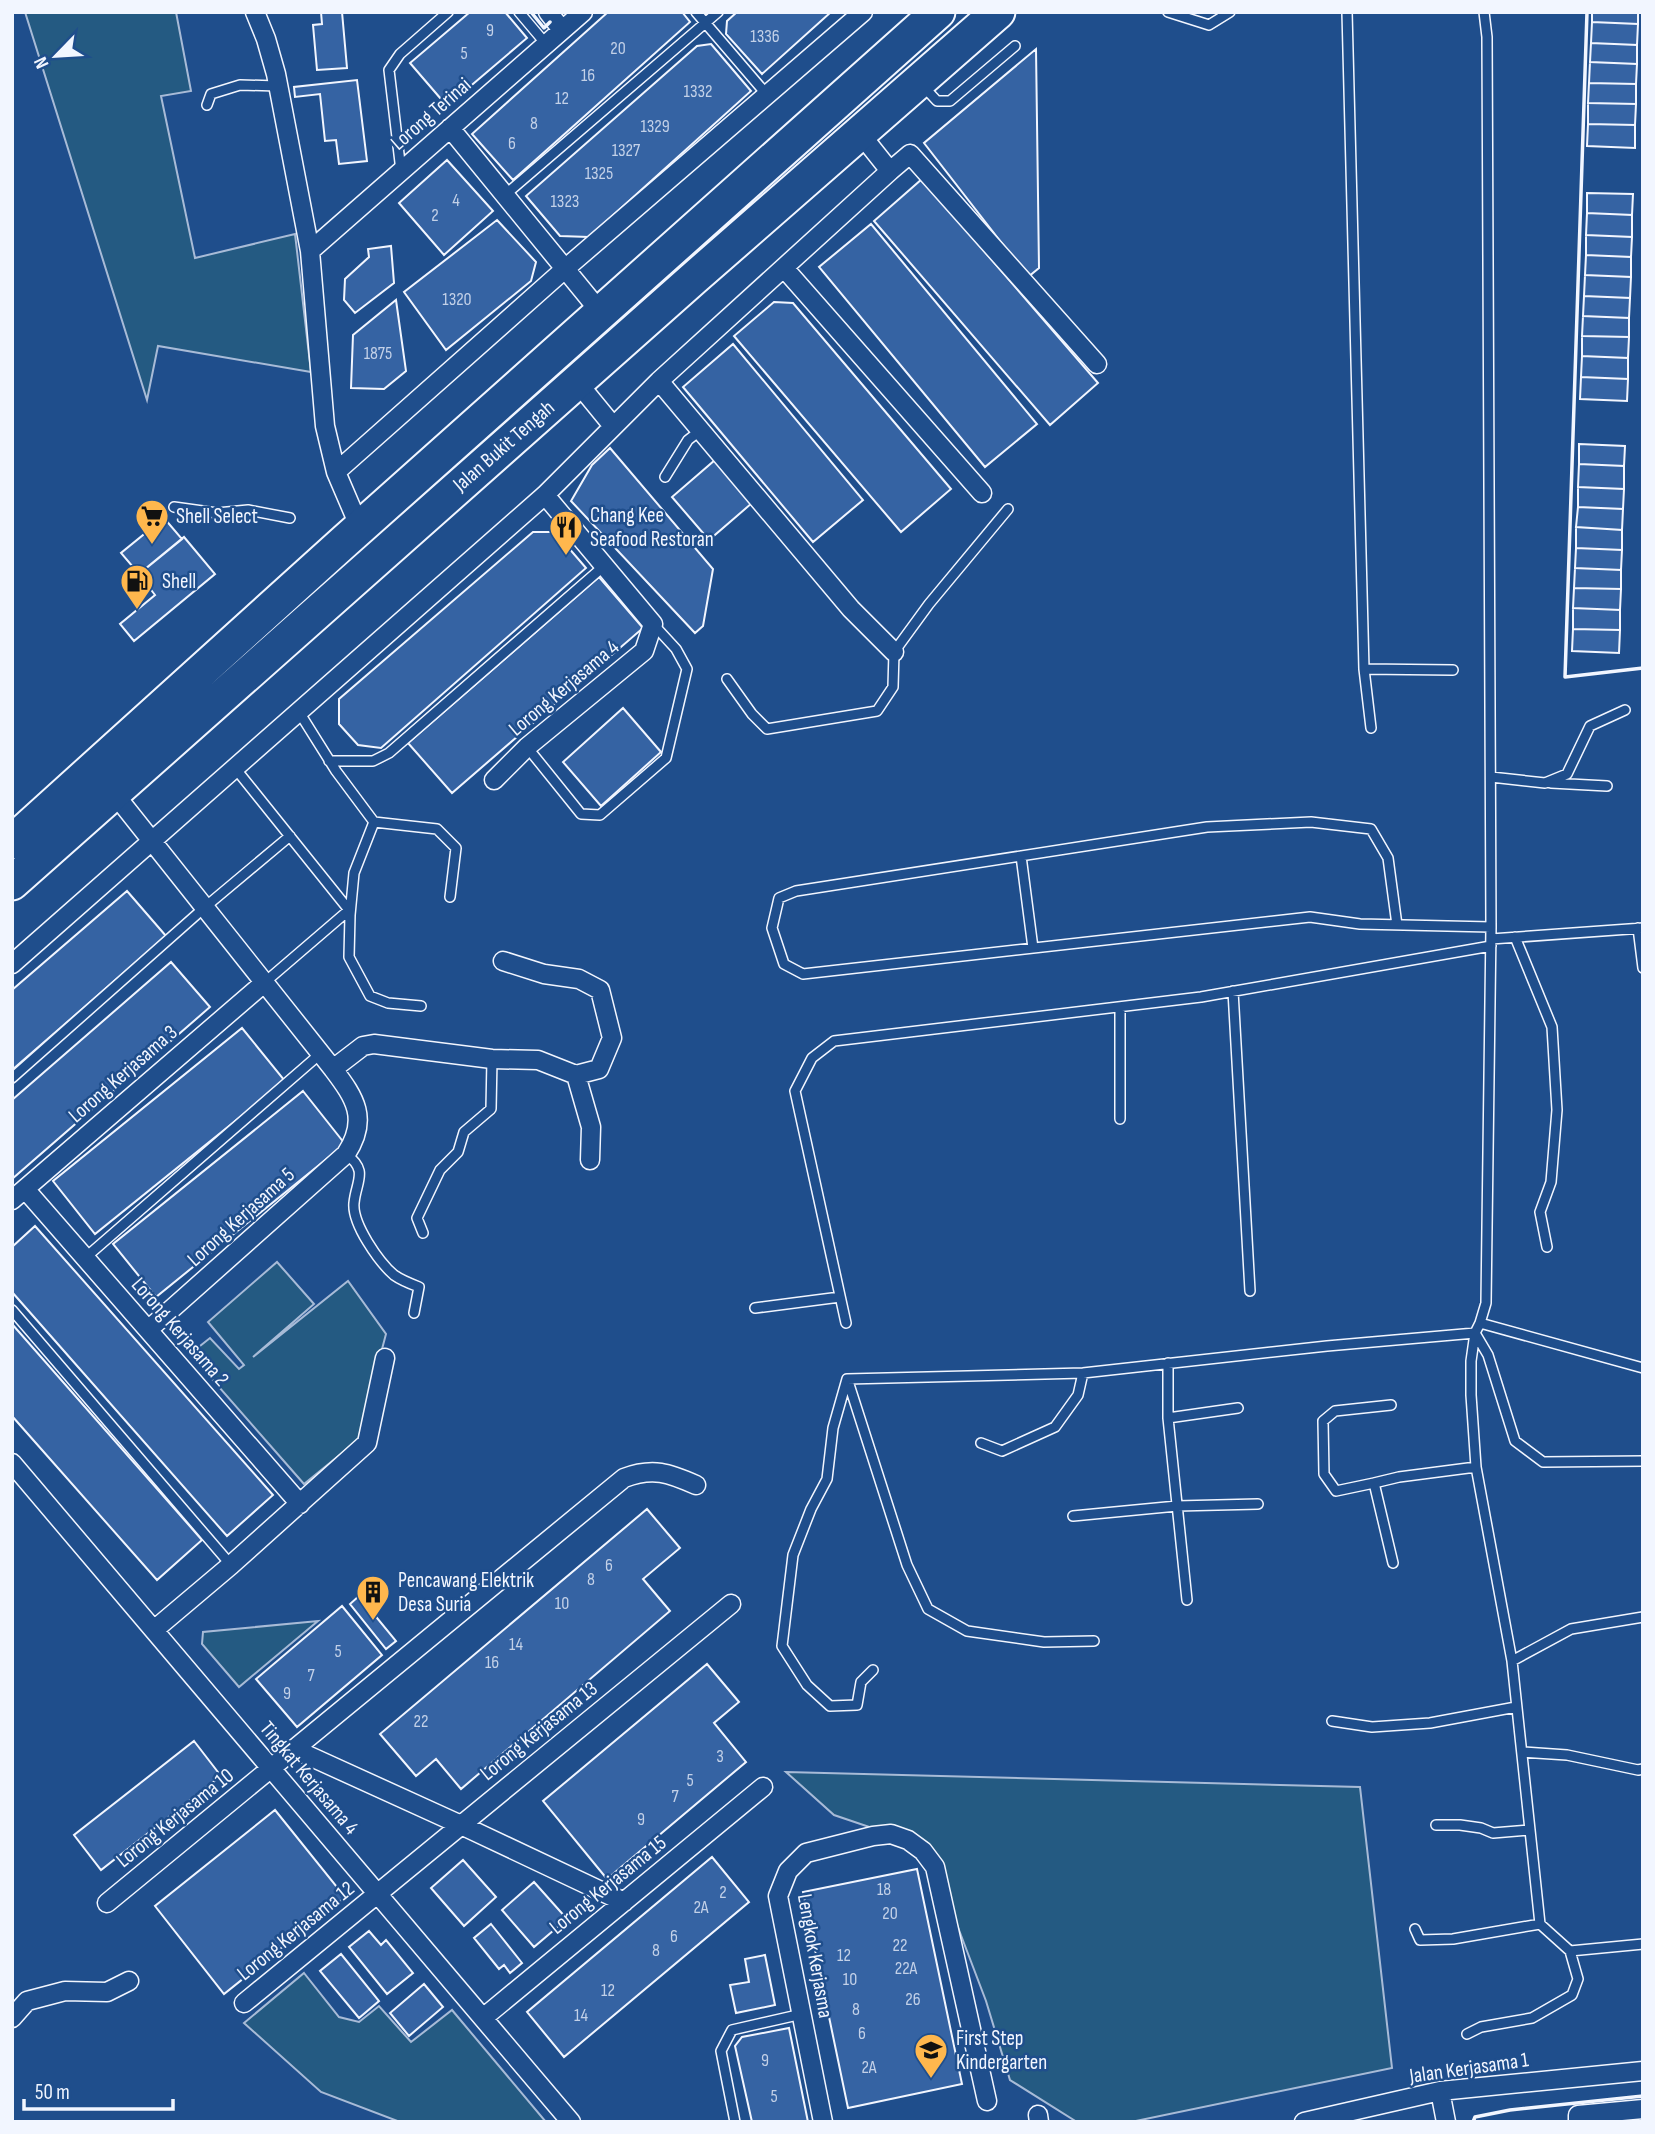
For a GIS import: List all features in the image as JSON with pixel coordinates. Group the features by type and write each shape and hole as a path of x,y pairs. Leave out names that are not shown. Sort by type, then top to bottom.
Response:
{"highway":[{"name":"Jalan Bukit Tengah","path":"14,837 938,12"},
{"name":"Jalan Bukit Tengah","path":"12,883 998,12"}],"street":[{"path":"255,12 266,38 278,86 310,251 325,426 337,472 359,528"},
{"path":"548,12 570,19"},
{"path":"337,472 566,268 863,12"},
{"name":"Lorong Terinai","path":"310,251 546,44 570,19"},
{"path":"450,128 602,314"},
{"path":"859,132 890,171"},
{"path":"12,964 545,495 659,381 910,154 1097,364"},
{"path":"784,268 982,493"},
{"path":"659,381 851,609 894,652"},
{"path":"577,382 614,426"},
{"path":"545,495 653,624"},
{"name":"Lorong Kerjasama 4","path":"494,780 527,747 644,651 653,624"},
{"path":"113,792 333,1069 363,1046 374,1044 492,1059 538,1060 576,1075 599,1069 612,1038 600,990 579,979 544,974 503,961"},
{"name":"Lorong Kerjasama 3","path":"19,1194 264,983"},
{"name":"Lorong Kerjasama 5","path":"148,1330 346,1154 357,1133 356,1102 333,1069"},
{"path":"576,1075 591,1127 590,1160"},
{"name":"Lorong Kerjasama 2","path":"19,1194 85,1258 300,1504"},
{"path":"153,1630 231,1565 367,1443 385,1358"},
{"name":"Tingkat Kerjasama 4","path":"12,1463 571,2122"},
{"name":"Lorong Kerjasama 10","path":"107,1903 624,1478 654,1471 670,1474 696,1485"},
{"name":"Lorong Kerjasama 13","path":"377,1894 731,1604"},
{"path":"294,1749 624,1902"},
{"name":"Lorong Kerjasama 15","path":"483,2018 763,1787"},
{"name":"Lengkok Kerjasma","path":"823,2122 778,1896 788,1871 806,1853 873,1836 891,1834 908,1840 923,1851 935,1867 987,2101"},
{"name":"Lorong Kerjasama 12","path":"244,2003 377,1894"},
{"path":"12,2018 27,2001 65,1991 107,1993 129,1981"},
{"name":"Jalan Kerjasama 1","path":"1304,2122 1440,2091 1643,2071"},
{"path":"1440,2091 1446,2122"},
{"path":"1578,2122 1578,2115 1643,2109"}],"lane":[{"path":"401,171 389,70 400,54 448,12"},
{"path":"519,12 546,44"},
{"path":"696,12 768,96"},
{"path":"505,195 718,12"},
{"path":"1168,12 1209,25 1230,12"},
{"path":"1347,12 1364,669 1371,728"},
{"path":"1467,2034 1481,2027 1532,2018 1572,1995 1578,1979 1570,1951 1540,1924 1512,1661 1476,1467 1471,1395 1471,1361 1475,1333 1486,1303 1491,942 1487,37 1484,12"},
{"path":"919,80 937,101 950,102 1015,47"},
{"path":"207,106 211,94 240,85 278,86"},
{"path":"665,477 688,440 701,430"},
{"path":"174,507 217,513 248,510 290,518"},
{"path":"727,679 752,714 767,729 877,711 893,687 894,652 929,604 1008,509"},
{"path":"329,761 373,761 388,753 604,566"},
{"path":"527,747 581,814 600,815 666,758 687,669 676,649 653,624"},
{"path":"1364,669 1453,670"},
{"path":"1545,783 1567,774 1590,726 1625,710"},
{"path":"299,712 329,761 374,822 438,829 456,848 450,897"},
{"path":"235,768 349,910 264,983"},
{"path":"1491,778 1607,786"},
{"path":"374,822 354,873 349,957 370,996 388,1003 421,1006"},
{"path":"1397,925 1388,858 1371,829 1311,822 1207,827 796,891 779,898 772,928 784,964 803,974 1310,917 1360,923 1397,925 1491,927"},
{"path":"12,1078 204,908 290,836"},
{"path":"1021,856 1034,948"},
{"path":"846,1323 795,1091 812,1058 834,1041 1233,991 1515,937 1641,928 1643,968"},
{"path":"1515,937 1552,1027 1557,1110 1551,1182 1540,1213 1547,1247"},
{"path":"1233,991 1250,1291"},
{"path":"1120,1007 1120,1119"},
{"path":"85,1258 320,1054"},
{"path":"423,1233 417,1218 440,1170 458,1152 464,1132 491,1109 492,1059"},
{"path":"346,1154 354,1159 359,1167 360,1178 354,1203 359,1225 376,1255 395,1276 419,1287 414,1313"},
{"path":"755,1308 840,1297"},
{"path":"12,1310 231,1565"},
{"path":"1480,1323 1643,1368"},
{"path":"847,1379 1083,1373 1475,1333"},
{"path":"1475,1333 1488,1356 1515,1441 1543,1462 1643,1461"},
{"path":"1168,1363 1168,1418 1187,1600"},
{"path":"981,1443 1002,1451 1055,1427 1078,1395 1083,1373"},
{"path":"847,1379 907,1565 928,1609 967,1632 1044,1642 1094,1641"},
{"path":"847,1379 834,1428 827,1479 811,1509 793,1555 782,1646 807,1685 830,1706 857,1705 861,1682 873,1671"},
{"path":"1391,1405 1335,1411 1323,1421 1324,1474 1336,1491 1399,1477 1476,1467"},
{"path":"1168,1418 1238,1408"},
{"path":"1374,1483 1393,1563"},
{"path":"1073,1516 1177,1506 1258,1504"},
{"path":"1512,1661 1571,1629 1643,1617"},
{"path":"1332,1721 1372,1727 1430,1723 1516,1707"},
{"path":"1522,1752 1567,1755 1643,1769"},
{"path":"1436,1825 1460,1825 1493,1833 1530,1829"},
{"path":"1415,1929 1420,1940 1454,1938 1540,1924"},
{"path":"1570,1951 1643,1944"},
{"path":"735,2122 721,2052 732,2030 802,2014"}],"shaded area":[{"path":"25,12 176,12 191,91 161,96 195,258 295,234 311,372 158,346 147,400"},
{"path":"277,1262 314,1304 253,1357 348,1281 386,1334 358,1440 304,1484 190,1354 210,1338 239,1369 244,1365 208,1322"},
{"path":"318,1621 239,1687 202,1644 203,1632"},
{"path":"786,1772 1360,1787 1392,2068 1131,2122 1077,2122 1010,2080 986,2001 935,1867 908,1840 834,1815"},
{"path":"304,1973 339,2017 359,2022 379,2006 411,2042 452,2010 546,2122 400,2122 321,2092 244,2023"}],"building":[{"path":"321,12 342,12 347,68 317,70 313,25 322,24"},
{"path":"470,12 505,12 527,38 447,106 410,63"},
{"path":"608,12 682,12 690,22 513,180 472,134"},
{"path":"737,12 831,12 762,74 726,34 727,21"},
{"path":"1592,12 1638,12 1638,24 1592,22"},
{"path":"1592,22 1638,24 1637,45 1591,43"},
{"path":"1591,43 1637,45 1637,64 1590,62"},
{"path":"711,44 751,91 589,237 560,236 526,196 697,46"},
{"path":"1036,49 1039,268 1028,277 924,143"},
{"path":"1590,62 1637,64 1636,84 1589,83"},
{"path":"357,80 367,161 339,164 336,140 325,141 320,94 295,97 294,87"},
{"path":"1589,83 1636,84 1636,104 1588,103"},
{"path":"1588,103 1636,104 1635,125 1588,124"},
{"path":"1588,124 1635,125 1635,148 1587,146"},
{"path":"447,160 493,211 444,255 399,203"},
{"path":"922,179 1098,383 1050,425 874,221"},
{"path":"1587,193 1633,194 1632,215 1587,213"},
{"path":"1587,213 1632,215 1632,237 1586,235"},
{"path":"497,220 536,262 531,281 446,350 404,292"},
{"path":"871,224 1037,424 985,467 819,267"},
{"path":"1586,235 1632,237 1631,257 1586,255"},
{"path":"391,246 394,283 355,313 344,300 345,279 369,257 368,249"},
{"path":"1586,255 1631,257 1631,277 1585,275"},
{"path":"1585,275 1631,277 1630,298 1584,296"},
{"path":"1584,296 1630,298 1629,318 1583,316"},
{"path":"396,300 406,371 384,389 351,388 353,335"},
{"path":"774,302 793,303 951,489 901,532 734,336"},
{"path":"1583,316 1629,318 1629,337 1582,336"},
{"path":"1582,336 1629,337 1628,358 1582,356"},
{"path":"733,344 863,500 813,542 683,387"},
{"path":"1582,356 1628,358 1628,379 1581,377"},
{"path":"1581,377 1628,379 1627,401 1580,399"},
{"path":"1579,444 1625,446 1624,466 1579,464"},
{"path":"610,448 713,569 703,626 695,633 571,501 592,465"},
{"path":"715,460 752,503 709,540 672,497"},
{"path":"1579,464 1624,466 1624,489 1578,487"},
{"path":"1578,487 1624,489 1623,509 1578,507"},
{"path":"1578,507 1623,509 1622,530 1576,527"},
{"name":"Shell Select","path":"164,518 182,539 139,574 121,553"},
{"path":"1576,527 1622,530 1622,550 1576,548"},
{"path":"533,532 555,532 586,568 381,748 358,745 339,724 339,699"},
{"path":"184,537 215,574 134,641 120,624 155,595 139,574"},
{"path":"1576,548 1622,550 1621,570 1575,568"},
{"path":"1575,568 1621,570 1621,589 1574,588"},
{"path":"599,577 643,628 452,793 408,743"},
{"path":"1574,588 1621,589 1620,610 1573,608"},
{"path":"1573,608 1620,610 1620,630 1573,629"},
{"path":"1573,629 1620,630 1619,653 1572,651"},
{"path":"623,708 661,752 601,806 563,762"},
{"path":"127,891 166,936 12,1070 12,990"},
{"path":"171,962 210,1007 12,1179 12,1100"},
{"path":"242,1028 285,1081 95,1234 53,1181"},
{"path":"303,1091 345,1144 156,1297 113,1244"},
{"path":"35,1226 273,1495 227,1536 12,1292 12,1247"},
{"path":"12,1324 202,1540 157,1580 12,1416"},
{"path":"647,1509 680,1548 643,1579 670,1611 461,1789 436,1759 416,1776 380,1734"},
{"name":"Pencawang Elektrik Desa Suria","path":"359,1596 396,1641 386,1649 350,1604"},
{"path":"342,1606 382,1655 297,1727 256,1679"},
{"path":"707,1664 739,1702 714,1723 746,1762 607,1879 543,1801"},
{"path":"194,1741 221,1776 101,1870 74,1835"},
{"path":"275,1810 345,1897 224,1994 155,1906"},
{"path":"712,1857 749,1902 564,2057 527,2012"},
{"path":"463,1860 496,1897 464,1926 431,1888"},
{"path":"917,1869 962,2084 848,2108 803,1892"},
{"path":"534,1882 567,1919 534,1947 502,1910"},
{"path":"491,1924 522,1963 510,1973 504,1965 499,1969 474,1938"},
{"path":"369,1931 381,1945 386,1940 413,1973 387,1994 349,1947"},
{"path":"341,1954 379,2001 359,2018 320,1971"},
{"path":"765,1955 775,2005 736,2013 730,1985 749,1982 745,1959"},
{"path":"424,1984 443,2007 409,2036 390,2013"},
{"path":"789,2028 808,2122 752,2122 735,2046 742,2037"}],"wall":[{"path":"531,12 544,28 550,22"},
{"path":"1587,12 1565,677 1643,668"},
{"path":"1473,2122 1475,2117 1510,2110 1643,2096"}],"place":[{"name":"Shell Select","path":"152,546"},
{"name":"Chang Kee Seafood Restoran","path":"566,557"},
{"name":"Shell","path":"137,611"},
{"name":"Pencawang Elektrik Desa Suria","path":"373,1622"},
{"name":"First Step Kindergarten","path":"931,2080"}]}
